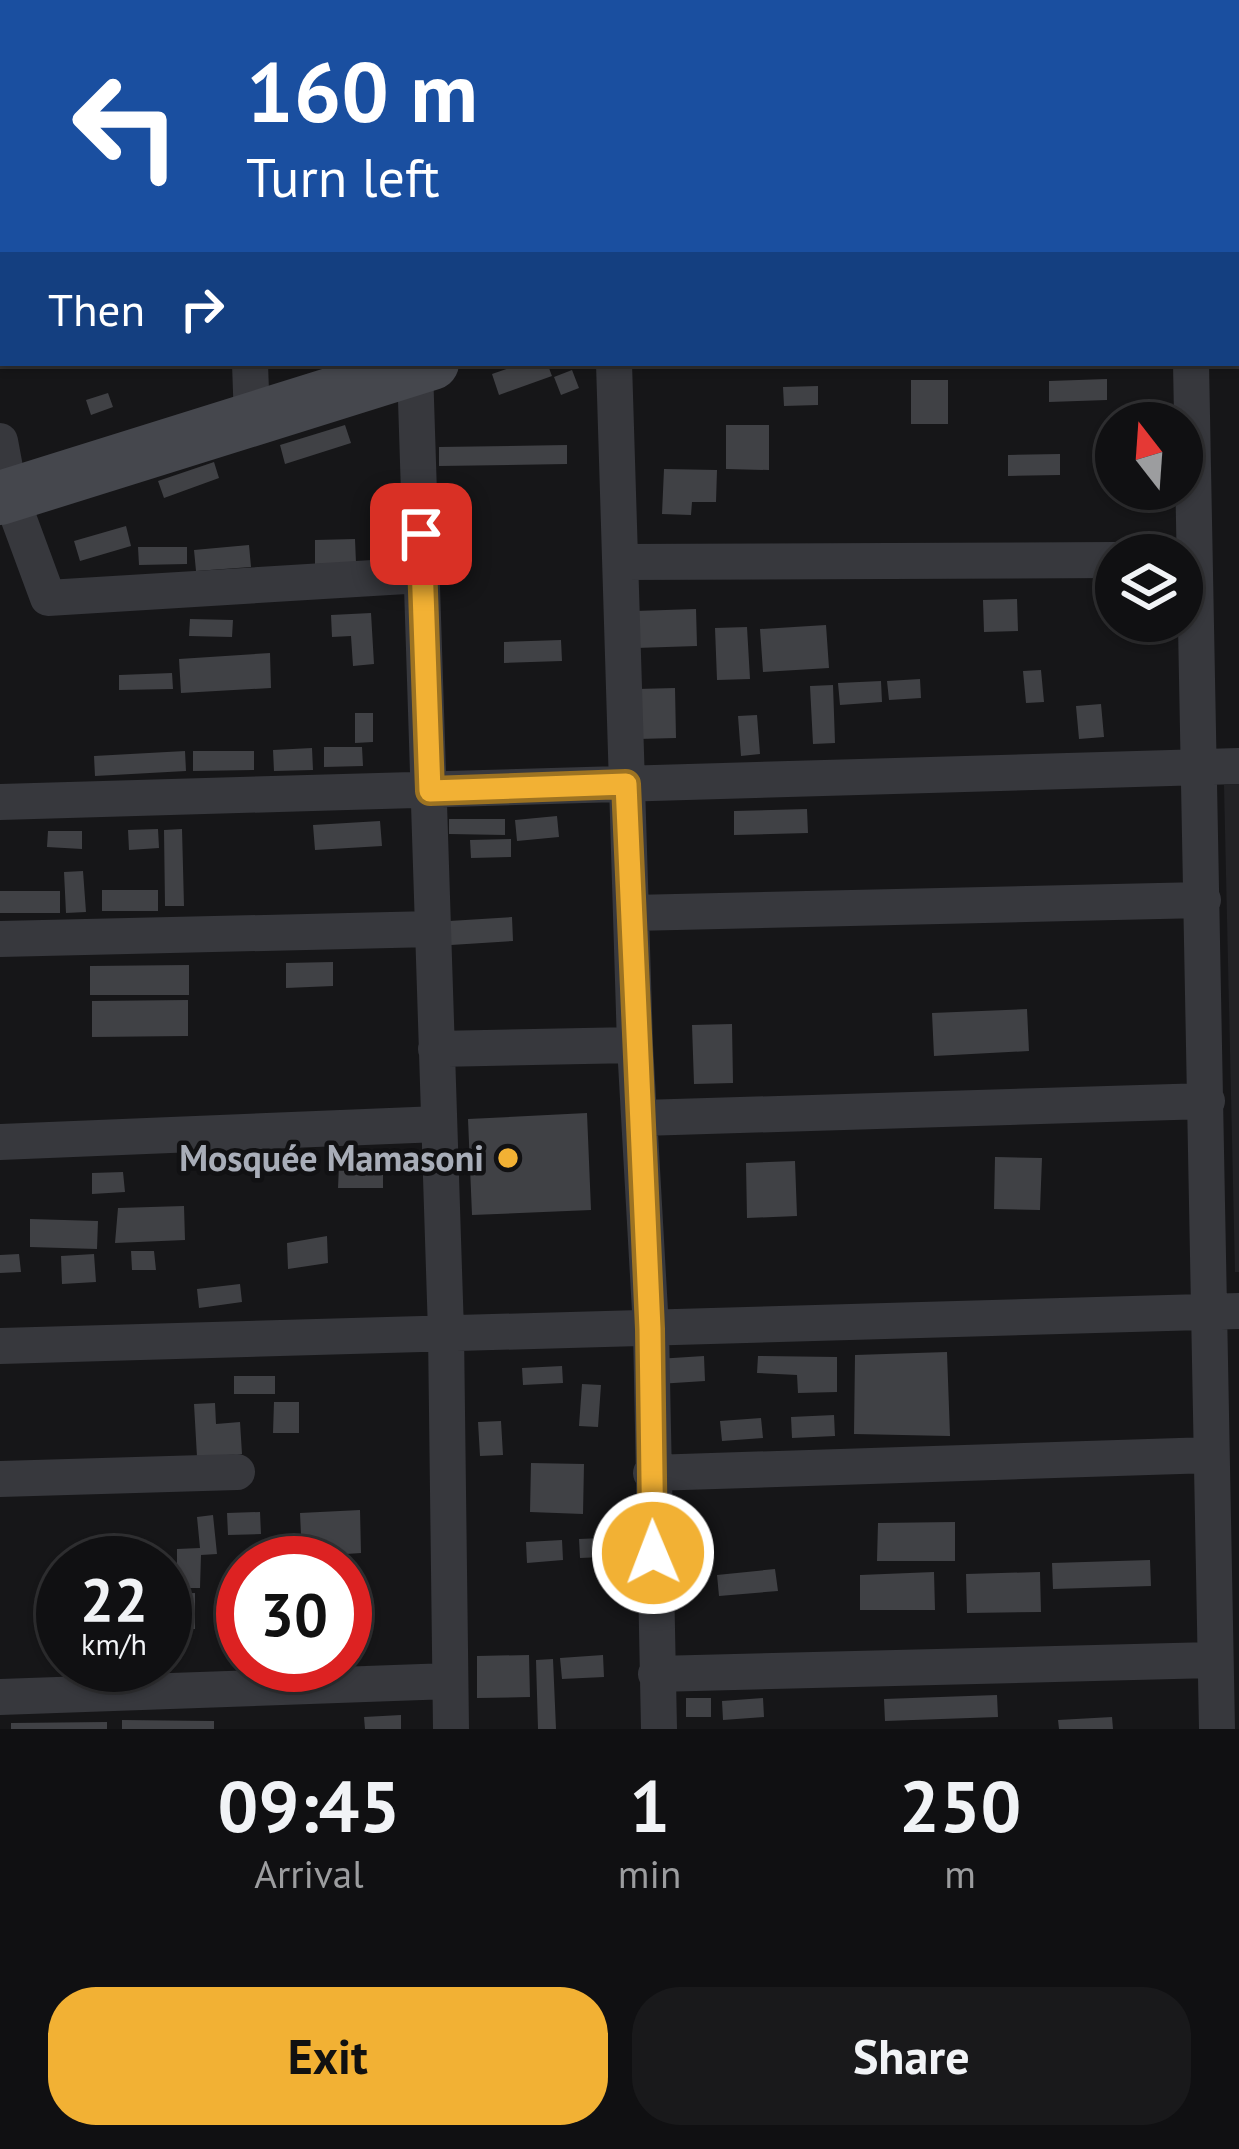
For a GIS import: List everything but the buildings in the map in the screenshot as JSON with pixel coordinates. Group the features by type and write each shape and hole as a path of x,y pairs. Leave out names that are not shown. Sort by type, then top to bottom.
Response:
{"street":[{"path":"250,366 251,421"},
{"path":"5,496 423,366 422,575 446,1332 451,1729"},
{"path":"614,366 635,1045 650,1329 659,1729"},
{"path":"1189,534 1191,366"},
{"path":"0,441 5,496 47,598 422,575"},
{"path":"622,562 1095,560"},
{"path":"1193,642 1208,1101 1226,1311 1211,1455 1217,1729"},
{"path":"0,802 1239,766"},
{"path":"632,913 1203,900"},
{"path":"0,938 433,929"},
{"path":"436,1049 635,1045"},
{"path":"642,1118 1208,1101"},
{"path":"0,1142 439,1124"},
{"path":"0,1346 1226,1311"},
{"path":"651,1473 1211,1455"},
{"path":"0,1480 237,1472"},
{"path":"656,1674 1214,1660"},
{"path":"0,1697 450,1681"}],"shaded area":[{"path":"1239,784 1239,1272 1235,1272 1224,785"}],"place":[{"name":"Mosquée Mamasoni","path":"508,1158"}],"route":[{"path":"421,534 430,791 626,784 650,1329 653,1553"}]}
